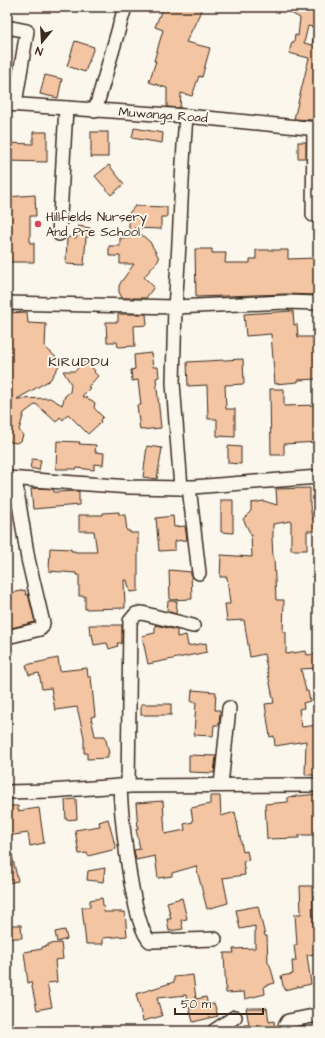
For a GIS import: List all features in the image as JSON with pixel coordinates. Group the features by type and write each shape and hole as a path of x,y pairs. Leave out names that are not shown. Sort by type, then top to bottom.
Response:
{"street":[{"path":"95,111 125,7"},
{"path":"7,27 27,31 11,104"},
{"name":"Muwanga Road","path":"11,104 95,111 186,116 316,128"},
{"path":"59,234 66,108"},
{"path":"186,116 182,168 180,252 175,307 173,383 185,488 199,573"},
{"path":"313,215 316,128"},
{"path":"7,303 175,307 285,302 318,303"},
{"path":"7,637 40,629 43,623 11,478 130,487 185,488 318,477"},
{"path":"193,626 142,613 136,614 130,621 124,786 121,807 129,872 139,918 146,938 150,941 215,939"},
{"path":"221,785 229,708"},
{"path":"7,792 50,791 124,786 318,785"},
{"path":"286,1031 285,1026 290,1020 318,1015"},
{"path":"214,1031 235,1017"}],"building":[{"path":"163,7 203,7 186,42 210,48 202,77 199,76 192,96 181,93 180,108 167,107 167,88 149,82 156,61 154,61 163,30 155,27"},
{"path":"280,7 318,7 318,28 308,26 304,43 312,45 314,35 318,36 318,103 314,120 294,119 309,58 289,53 292,42 294,42 295,35 298,36 300,18"},
{"path":"75,41 94,47 85,72 67,66"},
{"path":"45,75 62,79 58,98 40,94"},
{"path":"134,128 163,133 162,143 132,138"},
{"path":"33,132 47,132 47,162 7,161 7,143 33,144"},
{"path":"91,132 108,132 108,157 91,157"},
{"path":"298,142 306,142 306,158 298,158"},
{"path":"109,165 124,184 111,195 95,176"},
{"path":"35,195 36,216 30,216 30,243 34,243 34,262 7,262 7,197"},
{"path":"135,206 167,207 167,217 161,217 161,229 134,228 150,242 159,258 144,277 154,287 146,298 122,298 119,292 119,286 134,264 120,264 120,256 109,256 109,246 120,246 120,238 129,238 129,213"},
{"path":"78,226 90,228 89,237 86,237 84,265 66,264 67,237 76,238"},
{"path":"195,249 212,249 212,253 226,253 225,263 250,263 250,259 256,259 256,250 288,250 288,259 318,258 318,295 285,294 196,297"},
{"path":"293,311 294,325 297,324 298,337 318,337 318,379 298,380 298,382 275,384 271,334 246,336 244,314"},
{"path":"27,312 28,323 46,324 45,347 58,359 57,361 60,364 50,380 17,399 50,398 62,405 65,396 70,392 71,384 63,371 75,371 84,362 87,365 89,364 98,376 88,387 90,388 82,396 95,403 94,408 103,417 100,420 101,422 88,434 68,414 63,420 60,417 56,422 36,404 24,413 19,430 23,435 21,441 16,443 7,441 7,352 9,354 7,313"},
{"path":"118,314 146,314 147,325 134,326 135,346 118,347 117,342 107,342 106,322 118,322"},
{"path":"151,353 153,367 158,367 159,377 156,378 161,428 140,430 137,405 141,405 138,380 132,381 131,370 135,369 134,355"},
{"path":"243,359 244,384 225,385 226,409 235,409 235,437 217,436 217,419 208,419 207,385 188,386 187,362"},
{"path":"270,389 284,389 284,406 318,405 318,442 284,444 284,455 271,455"},
{"path":"57,441 80,442 79,444 96,445 95,452 104,453 103,465 94,464 94,470 77,468 56,469"},
{"path":"147,446 162,448 157,479 143,477"},
{"path":"228,446 241,447 241,464 228,463"},
{"path":"32,459 41,460 39,470 30,468"},
{"path":"310,488 312,518 318,518 318,531 307,531 307,550 291,550 291,521 273,524 272,538 276,600 284,600 283,632 286,632 286,654 306,651 307,655 318,654 318,668 301,669 310,701 303,703 304,708 299,709 302,727 318,725 318,775 305,775 306,741 275,746 274,736 270,737 265,704 274,703 264,654 250,657 244,620 227,621 225,604 230,604 227,577 220,577 221,555 252,557 251,535 243,519 251,511 251,503 264,501 277,505 276,489"},
{"path":"31,489 53,489 54,492 79,491 79,505 33,509"},
{"path":"221,500 233,500 233,533 221,532"},
{"path":"119,512 119,515 125,515 127,531 130,531 130,533 138,533 138,591 130,592 127,580 124,580 125,608 85,609 85,596 79,596 79,575 76,575 76,573 49,571 50,548 71,549 71,551 75,552 97,552 94,531 79,531 79,515 103,515 103,513"},
{"path":"173,516 174,527 185,526 187,540 175,541 175,550 159,551 156,518"},
{"path":"169,570 191,572 192,599 170,600"},
{"path":"25,590 26,595 28,594 35,622 7,629 7,594"},
{"path":"168,601 177,601 176,614 167,611"},
{"path":"89,625 122,625 122,643 117,643 118,646 109,649 107,643 94,645 92,634 90,635"},
{"path":"155,625 177,630 177,637 186,635 188,646 206,643 207,652 148,664 142,636 155,633"},
{"path":"58,658 60,671 87,668 88,677 91,677 95,716 91,717 95,736 105,736 109,753 108,758 87,759 87,753 84,753 84,737 77,707 55,710 51,688 42,689 39,673 29,675 26,665"},
{"path":"192,690 216,692 215,710 220,710 219,725 214,725 213,736 194,735 196,702 191,702"},
{"path":"141,704 171,704 171,715 141,715"},
{"path":"189,755 216,756 214,773 189,772"},
{"path":"318,794 318,835 299,835 299,838 267,839 265,804 288,802 288,797"},
{"path":"210,796 220,796 221,816 235,812 243,852 247,851 249,860 243,861 245,875 223,878 228,903 207,909 196,866 172,873 172,876 158,878 155,856 136,860 134,850 140,849 136,829 138,829 136,803 163,801 165,834 185,830 184,824 193,822 191,808 210,804"},
{"path":"76,799 77,819 66,820 65,800"},
{"path":"7,806 18,806 18,811 39,808 44,843 30,846 28,833 7,836"},
{"path":"108,819 116,849 88,856 87,853 79,854 75,830 100,826 99,822"},
{"path":"7,851 11,851 18,881 7,883"},
{"path":"105,868 103,882 87,880 88,871"},
{"path":"300,886 312,886 314,944 318,944 318,954 307,955 311,984 284,990 281,976 293,974 292,961 296,961 294,945 297,945 295,914 301,914"},
{"path":"102,898 104,912 125,912 127,936 103,938 103,944 86,944 82,907 90,907 90,900"},
{"path":"182,898 187,919 181,920 183,929 169,931 167,919 171,919 167,902"},
{"path":"258,906 265,936 267,936 268,963 270,965 275,983 264,986 265,994 245,999 244,992 226,993 224,953 234,953 233,949 255,948 255,926 240,929 236,910"},
{"path":"7,925 21,925 22,938 7,938"},
{"path":"65,930 67,939 57,942 55,932"},
{"path":"61,943 63,959 55,960 57,982 47,983 52,1007 37,1010 31,982 28,983 24,952 42,949 42,947 48,946 48,944"},
{"path":"193,975 196,999 206,997 208,1005 214,1003 218,1016 193,1022 186,995 157,998 162,1016 143,1021 136,994 174,982 174,977"},
{"path":"246,1008 267,1008 269,1022 274,1021 275,1031 244,1031 244,1025 249,1025"}],"place":[{"name":"Hillfields Nursery And Pre School","path":"38,224"}],"district":[{"name":"KIRUDDU","path":"79,362"}]}
